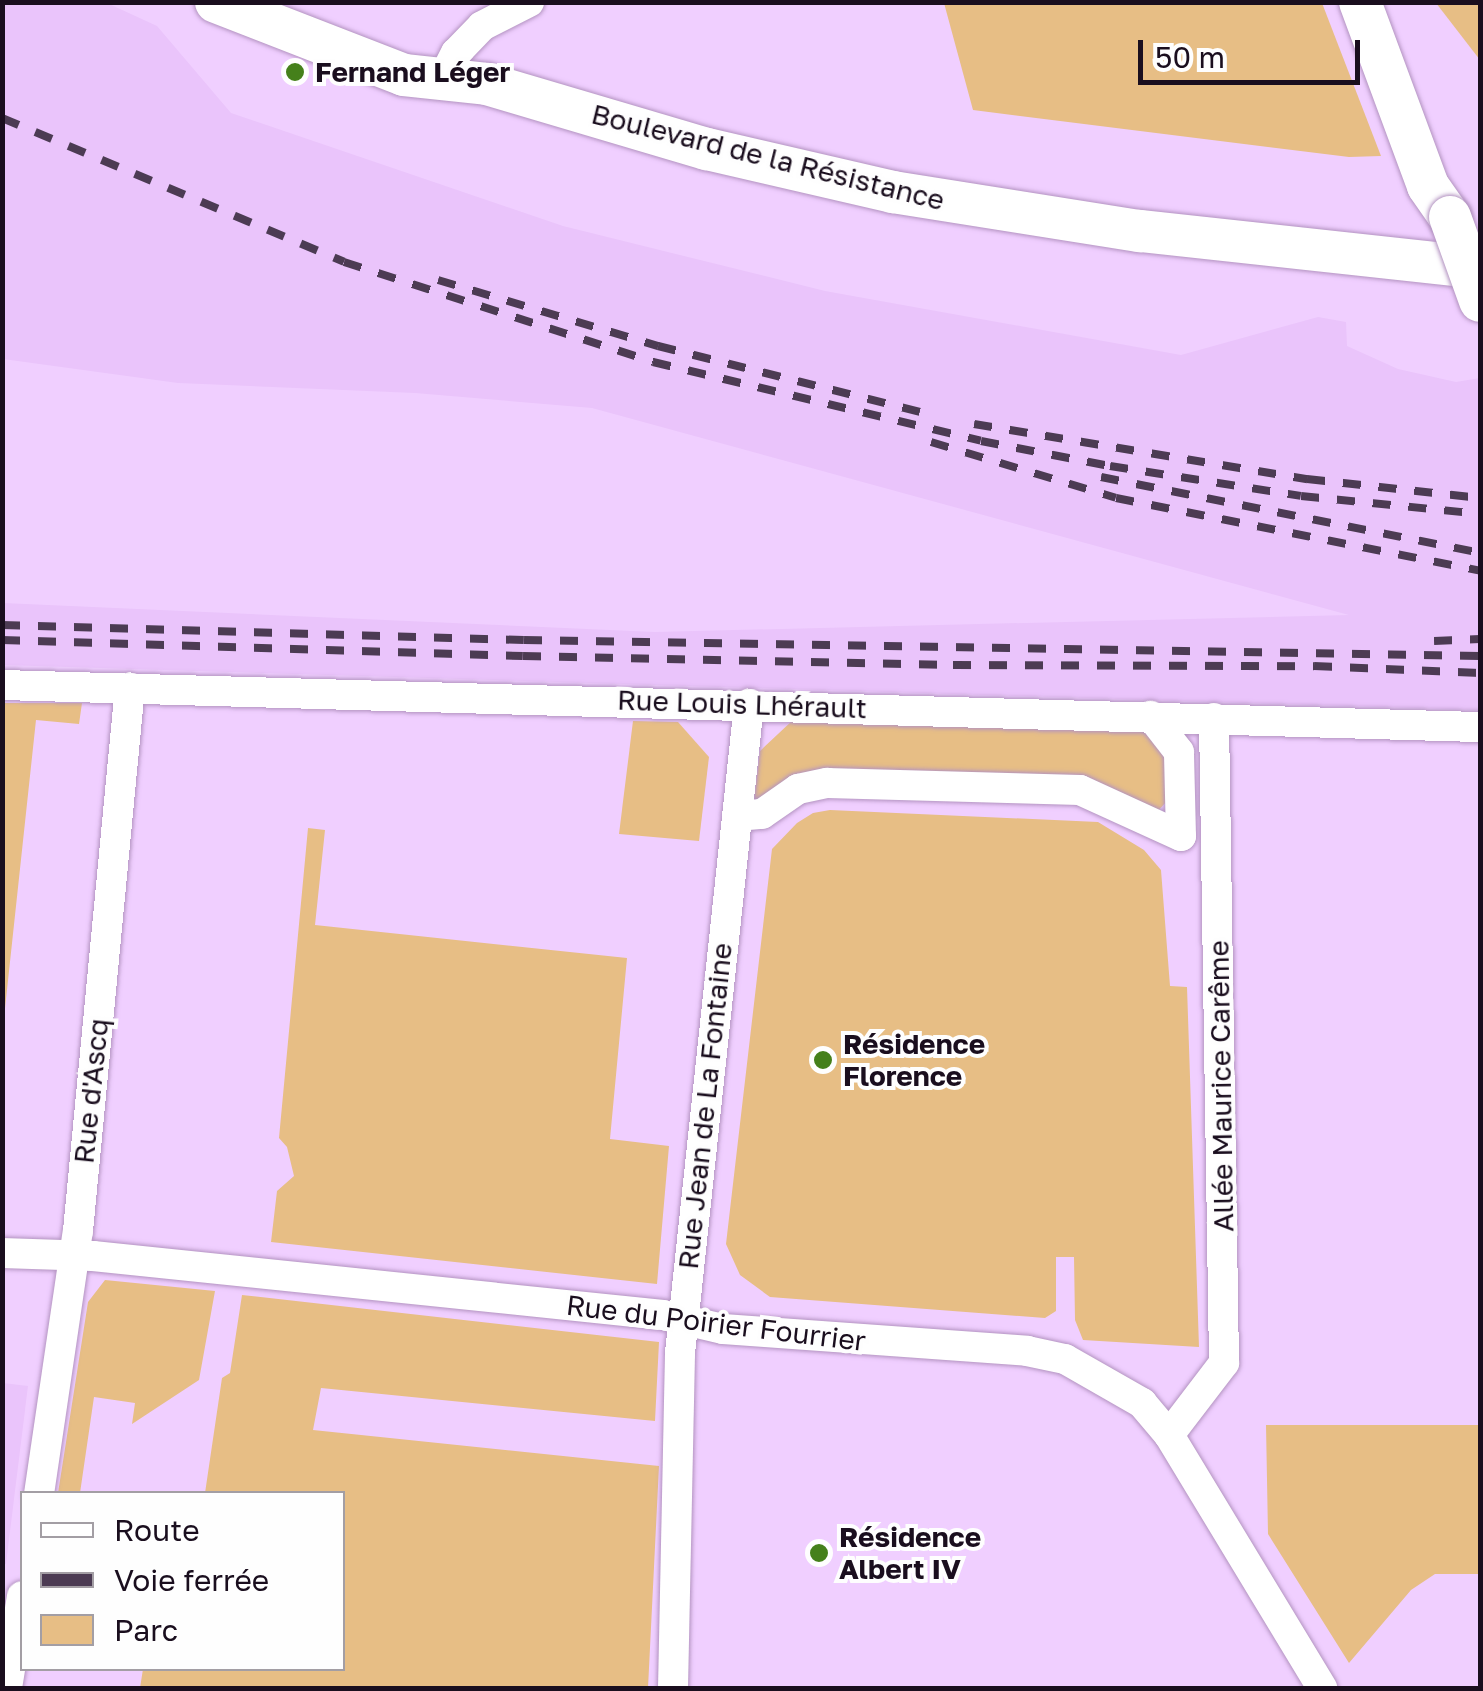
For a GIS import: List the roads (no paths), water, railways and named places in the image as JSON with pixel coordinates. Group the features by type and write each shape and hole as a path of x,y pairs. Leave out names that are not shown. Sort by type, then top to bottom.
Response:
{"main road":[{"name":"Boulevard de la Résistance","path":"216,2 404,76 486,84 706,149 892,192 1140,231 1480,268"},
{"path":"1360,2 1428,186 1450,218 1480,302"},
{"path":"1385,2 1448,177 1450,218"},
{"name":"Boulevard de la Résistance","path":"1394,259 1480,284"}],"street":[{"path":"443,78 456,53 482,26 529,2"},
{"name":"Rue Louis Lhérault","path":"2,685 1480,726"},
{"name":"Rue d'Ascq","path":"39,1491 74,1254 130,687"},
{"name":"Rue Jean de La Fontaine","path":"672,1688 684,1321 694,1193 749,704"},
{"path":"737,816 762,814 798,789 827,783 1080,790 1181,836 1179,752 1151,716"},
{"path":"1179,752 1210,718"},
{"name":"Allée Maurice Carême","path":"1169,1435 1224,1363 1210,718"},
{"name":"Rue du Poirier Fourrier","path":"2,1252 74,1254 663,1315 723,1329 1026,1351 1065,1359 1142,1403 1169,1435 1322,1688"},
{"path":"8,1688 20,1609"}],"railway":[{"path":"2,118 344,262 653,362 981,441 1110,466 1301,496 1480,514"},
{"path":"438,280 658,346 920,412"},
{"path":"974,424 1307,479 1480,498"},
{"path":"931,442 1116,498 1480,571"},
{"path":"1101,477 1480,553"},
{"path":"2,625 524,640 1480,656"},
{"path":"1434,641 1480,639"},
{"path":"2,640 523,656 953,665 1314,666 1480,673"}],"place":[{"name":"Fernand Léger","path":"295,72"},
{"name":"Résidence Florence","path":"823,1060"},
{"name":"Résidence Albert IV","path":"819,1553"}]}
